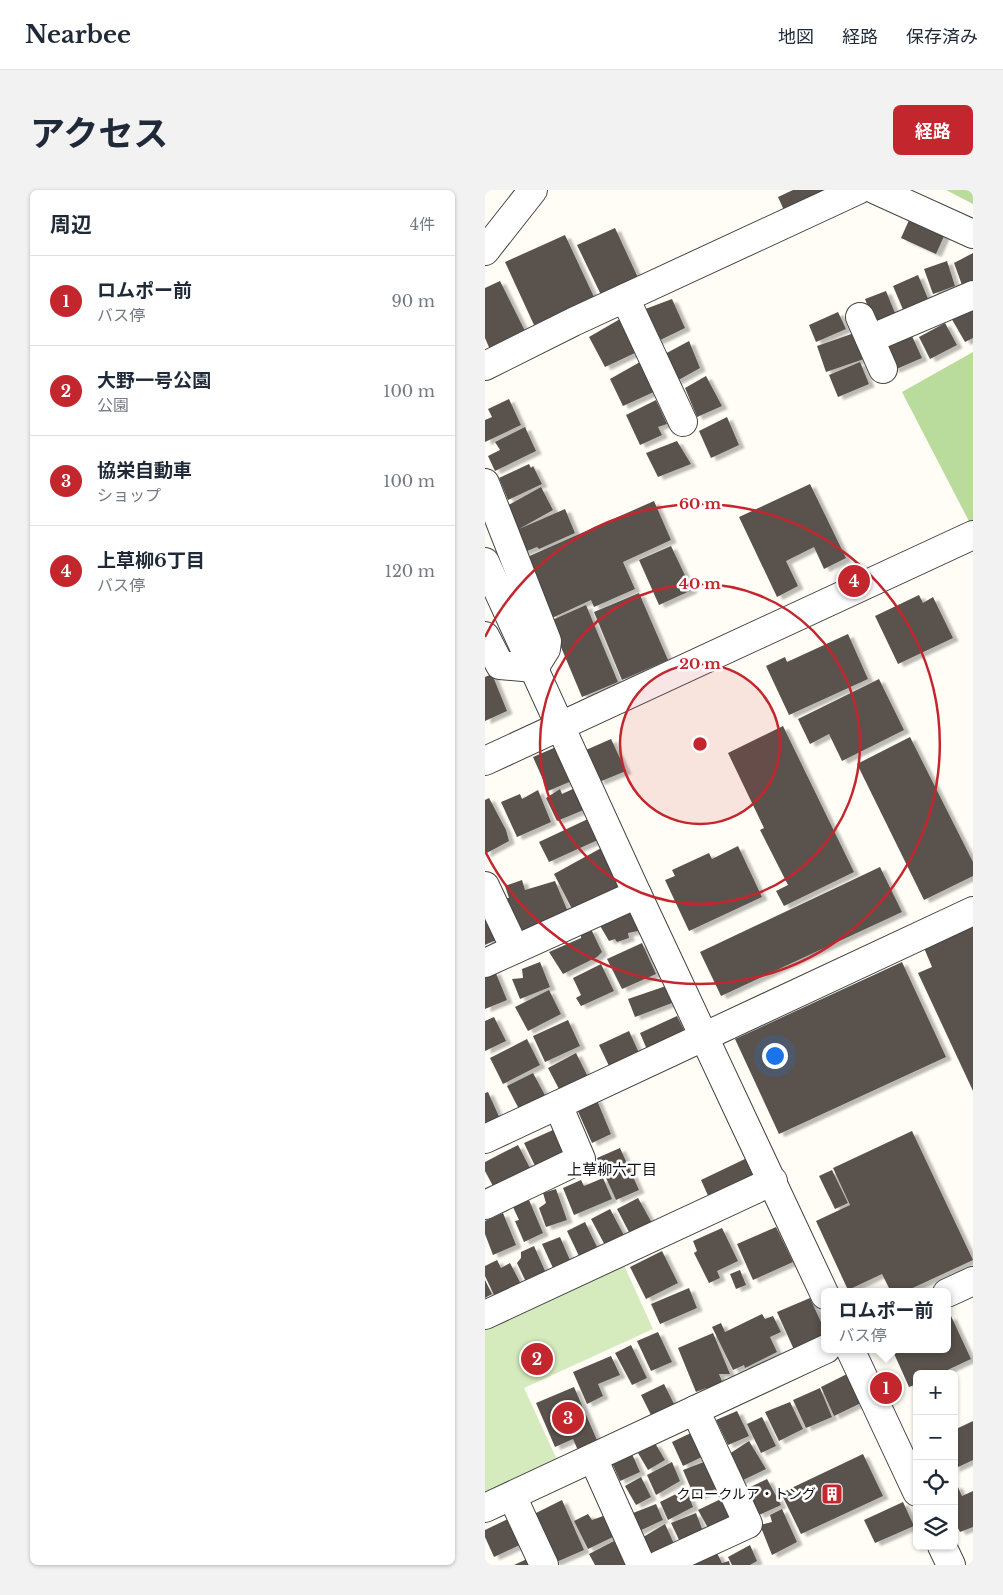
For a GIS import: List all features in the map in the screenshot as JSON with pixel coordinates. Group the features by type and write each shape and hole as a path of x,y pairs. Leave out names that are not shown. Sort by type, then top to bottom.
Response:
{"street":[{"path":"485,251 533,190"},
{"path":"485,366 625,298 858,190"},
{"path":"876,190 973,234"},
{"path":"883,369 865,328 973,295"},
{"path":"625,298 683,422"},
{"path":"485,483 547,641 546,649 533,668"},
{"path":"485,762 973,535"},
{"path":"485,562 637,894 822,1288"},
{"path":"485,636 500,665 533,668"},
{"path":"485,886 515,949"},
{"path":"485,963 637,894"},
{"path":"485,1139 973,911"},
{"path":"485,1205 581,1159 558,1105"},
{"path":"485,1315 773,1181"},
{"path":"951,1291 973,1281"},
{"path":"485,1508 821,1351"},
{"path":"852,1353 913,1483"},
{"path":"659,1565 748,1524 695,1410"},
{"path":"593,1458 641,1565"},
{"path":"512,1496 544,1565"},
{"path":"944,1550 951,1565"}],"green space":[{"path":"946,190 973,190 973,204"},
{"path":"973,352 973,529 902,392"},
{"path":"622,1261 653,1329 524,1388 559,1464 485,1498 485,1326"}],"building":[{"path":"793,190 830,190 787,217 778,197"},
{"path":"910,218 945,234 936,254 901,238"},
{"path":"615,228 640,282 603,299 577,245"},
{"path":"565,235 594,297 534,325 505,262"},
{"path":"973,253 973,281 962,285 954,263"},
{"path":"947,261 955,286 933,294 924,269"},
{"path":"918,275 929,301 904,312 893,286"},
{"path":"500,281 527,335 491,352 485,338 485,288"},
{"path":"886,291 897,318 875,326 865,299"},
{"path":"672,299 685,328 654,343 640,311"},
{"path":"973,302 973,338 965,342 950,316"},
{"path":"838,312 846,329 816,342 809,325"},
{"path":"620,319 637,352 605,367 589,337"},
{"path":"945,323 957,345 930,359 919,337"},
{"path":"857,332 867,358 826,372 817,346"},
{"path":"912,336 922,358 894,370 884,348"},
{"path":"689,341 700,368 675,382 663,355"},
{"path":"640,362 656,391 623,406 610,379"},
{"path":"860,362 869,384 838,397 829,375"},
{"path":"706,376 722,406 697,417 685,388"},
{"path":"509,399 521,425 485,442 485,420 492,417 488,409"},
{"path":"656,400 667,424 658,427 662,435 640,445 626,415"},
{"path":"727,417 739,445 711,458 699,431"},
{"path":"525,427 536,451 495,471 488,456 500,450 495,442"},
{"path":"677,441 691,464 658,477 646,453"},
{"path":"529,464 531,468 533,466 542,484 508,500 499,478"},
{"path":"810,484 846,558 824,569 814,547 786,561 798,586 777,597 739,517"},
{"path":"541,487 553,510 519,529 565,509 575,533 539,549 537,547 522,553 505,507"},
{"path":"654,501 671,540 623,562 635,589 594,607 591,600 552,618 525,558"},
{"path":"671,546 692,590 659,605 639,560"},
{"path":"639,593 668,660 622,680 594,612"},
{"path":"919,595 923,603 933,597 953,638 898,664 875,616"},
{"path":"586,605 618,682 582,697 550,621"},
{"path":"848,634 868,679 789,715 766,666 785,657 787,662"},
{"path":"492,674 507,711 485,721 485,677"},
{"path":"879,679 904,730 842,761 829,734 810,744 798,719"},
{"path":"783,726 854,872 784,906 776,891 788,885 760,830 764,828 728,753"},
{"path":"910,737 973,862 973,876 924,900 857,764"},
{"path":"611,739 626,771 599,782 586,750"},
{"path":"556,747 574,780 548,791 533,757"},
{"path":"577,787 586,809 557,821 546,798 560,789 562,794"},
{"path":"538,790 551,822 517,837 501,802 520,794 522,799"},
{"path":"489,798 506,830 509,841 485,854 485,800"},
{"path":"590,818 600,839 549,862 539,842"},
{"path":"738,846 762,897 689,931 665,880 675,876 672,870 709,853 712,859"},
{"path":"603,847 625,889 572,909 554,874"},
{"path":"880,867 902,912 721,996 700,952"},
{"path":"522,880 525,890 555,881 568,912 517,938 498,898 509,898 505,886"},
{"path":"634,905 643,930 628,933 629,938 617,942 615,939 609,941 599,924"},
{"path":"485,914 498,939 485,945"},
{"path":"973,925 973,1091 918,973 932,967 924,948"},
{"path":"591,929 602,952 597,957 563,974 549,952 581,938 581,932"},
{"path":"642,943 656,974 622,989 607,959"},
{"path":"540,962 550,987 520,999 512,979 523,978 522,969"},
{"path":"902,962 946,1057 779,1134 735,1039"},
{"path":"601,964 614,991 581,1006 576,998 581,995 573,978"},
{"path":"495,971 507,1000 485,1009 485,975"},
{"path":"666,986 672,1003 635,1017 628,999"},
{"path":"549,990 561,1014 528,1031 515,1007"},
{"path":"677,1016 686,1034 648,1052 640,1033"},
{"path":"494,1017 506,1041 485,1051 485,1021"},
{"path":"568,1020 580,1046 545,1062 533,1036"},
{"path":"629,1031 640,1055 610,1068 599,1045"},
{"path":"527,1039 540,1065 503,1084 490,1058"},
{"path":"576,1053 588,1077 560,1091 548,1068"},
{"path":"533,1073 547,1099 521,1113 507,1086"},
{"path":"488,1092 501,1121 485,1128 485,1093"},
{"path":"596,1098 611,1134 592,1143 576,1107"},
{"path":"553,1130 564,1155 536,1168 524,1143"},
{"path":"912,1131 973,1260 913,1288 889,1288 882,1274 852,1288 847,1288 816,1221 850,1205 833,1168"},
{"path":"518,1145 531,1170 494,1188 485,1171 485,1162"},
{"path":"620,1148 639,1190 616,1200 597,1158"},
{"path":"747,1158 757,1177 710,1200 701,1180"},
{"path":"832,1170 848,1203 835,1209 819,1176"},
{"path":"603,1178 612,1199 574,1215 563,1188 581,1180 584,1186"},
{"path":"556,1189 567,1220 546,1227 539,1208 546,1203 543,1193"},
{"path":"638,1198 652,1223 630,1234 617,1209"},
{"path":"529,1200 543,1233 524,1242 515,1221 519,1220 513,1207"},
{"path":"610,1209 626,1239 607,1249 591,1219"},
{"path":"503,1213 516,1245 493,1255 485,1234 485,1221"},
{"path":"585,1222 598,1249 580,1258 567,1231"},
{"path":"776,1227 793,1262 753,1280 737,1244"},
{"path":"722,1228 738,1261 717,1271 720,1278 709,1283 694,1253 697,1251 693,1241"},
{"path":"560,1237 570,1260 553,1268 542,1244"},
{"path":"534,1246 546,1273 526,1282 517,1263 521,1258 521,1252"},
{"path":"662,1251 678,1283 646,1299 630,1267"},
{"path":"497,1260 501,1268 510,1263 522,1286 496,1299 485,1276 485,1266"},
{"path":"740,1270 746,1285 736,1289 730,1274"},
{"path":"485,1280 492,1294 485,1298"},
{"path":"689,1288 697,1308 660,1324 651,1304"},
{"path":"810,1298 821,1322 821,1341 795,1352 777,1312"},
{"path":"762,1314 765,1319 773,1316 781,1332 770,1337 777,1352 745,1368 744,1365 733,1370 712,1327 721,1323 725,1332"},
{"path":"951,1316 971,1359 948,1370 913,1370 913,1386 909,1387 894,1353 951,1353"},
{"path":"658,1332 672,1362 651,1371 637,1341"},
{"path":"713,1333 730,1374 719,1374 724,1386 709,1393 706,1388 696,1392 678,1348"},
{"path":"631,1345 647,1378 632,1385 615,1353"},
{"path":"611,1356 620,1375 598,1384 603,1396 587,1404 573,1372"},
{"path":"847,1374 861,1403 834,1416 821,1387"},
{"path":"664,1384 676,1408 653,1419 641,1395"},
{"path":"574,1387 600,1447 580,1455 573,1439 555,1447 536,1403"},
{"path":"820,1388 832,1417 806,1428 793,1400"},
{"path":"790,1402 803,1429 779,1441 765,1412"},
{"path":"737,1411 749,1436 728,1445 716,1420"},
{"path":"762,1417 776,1446 761,1453 747,1424"},
{"path":"973,1421 973,1460 958,1467 958,1460 958,1428"},
{"path":"695,1431 706,1455 683,1466 672,1442"},
{"path":"749,1441 766,1469 739,1482 726,1456"},
{"path":"655,1443 665,1460 648,1470 638,1453"},
{"path":"632,1454 640,1472 620,1481 612,1463"},
{"name":"クロークルア・トング","path":"863,1454 883,1496 801,1534 781,1493"},
{"path":"709,1460 720,1487 695,1498 683,1470"},
{"path":"672,1462 680,1481 656,1495 647,1475"},
{"path":"641,1477 651,1497 636,1505 625,1486"},
{"path":"767,1479 781,1505 759,1515 744,1490"},
{"path":"958,1487 962,1496 973,1491 973,1527 960,1532 958,1528"},
{"path":"686,1489 693,1507 668,1520 660,1502"},
{"path":"725,1497 736,1518 708,1528 698,1510"},
{"path":"562,1500 584,1550 554,1563 534,1514"},
{"path":"903,1502 913,1526 875,1543 864,1520"},
{"path":"656,1504 663,1520 637,1532 628,1515"},
{"path":"782,1509 797,1542 772,1555 760,1525 772,1522 770,1515"},
{"path":"696,1513 704,1534 682,1546 671,1523"},
{"path":"588,1514 592,1520 606,1515 615,1536 588,1549 574,1521"},
{"path":"512,1517 524,1543 494,1557 485,1537 485,1530"},
{"path":"665,1524 675,1546 651,1558 640,1539"},
{"path":"614,1541 627,1565 595,1565 589,1554"},
{"path":"750,1545 757,1561 750,1565 732,1565 728,1557"},
{"path":"717,1553 722,1563 729,1561 730,1565 688,1565"},
{"path":"527,1559 530,1565 514,1565"}],"place":[{"name":"上草柳6丁目","path":"854,581"},
{"name":"大野一号公園","path":"537,1359"},
{"name":"ロムポー前","path":"886,1388"},
{"name":"協栄自動車","path":"568,1418"},
{"name":"クロークルア・トング","path":"832,1494"}],"district":[{"name":"上草柳六丁目","path":"612,1169"}]}
